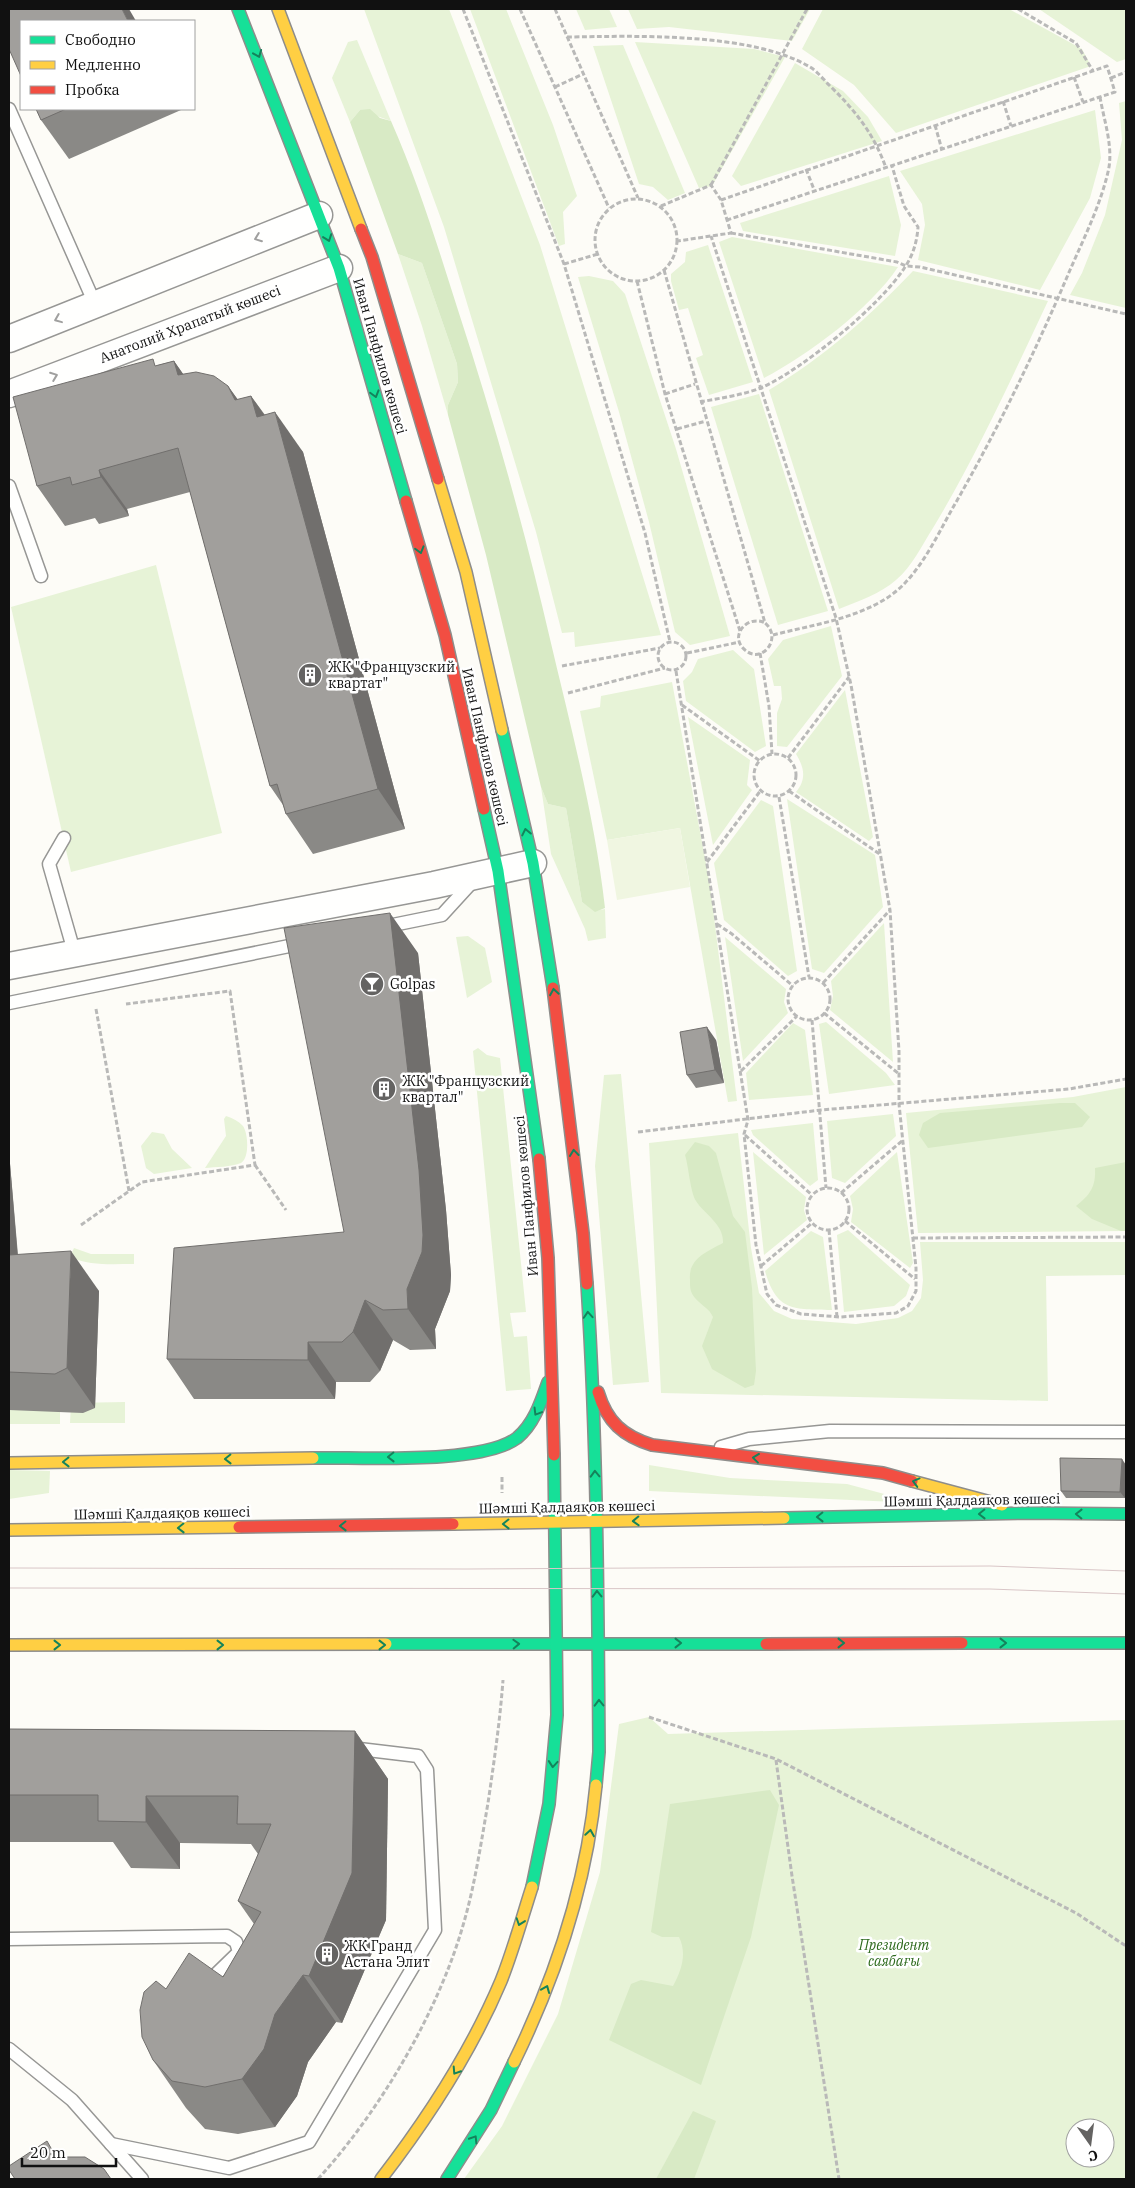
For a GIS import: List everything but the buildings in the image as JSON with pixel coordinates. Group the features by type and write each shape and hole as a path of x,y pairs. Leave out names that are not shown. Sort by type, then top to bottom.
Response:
{"street":[{"name":"Иван Панфилов көшесі","path":"238,9 328,212 445,635 537,1137 548,1258 553,1366 557,1643 557,1715 549,1804 532,1887 501,1980 464,2058 404,2149 381,2179"},
{"name":"Иван Панфилов көшесі","path":"278,9 353,202 368,258 466,572 533,863 570,1114 583,1232 592,1364 596,1522 599,1752 594,1805 584,1868 563,1948 528,2034 491,2110 447,2179"},
{"path":"9,339 353,202"},
{"name":"Анатолий Храпатый көшесі","path":"9,394 343,267"},
{"path":"9,966 75,955 488,874 533,863"},
{"path":"592,1364 601,1403 612,1425 635,1439 666,1448 883,1473 1031,1513"},
{"path":"9,1463 456,1456 484,1453 501,1449 529,1425 541,1405 553,1366"},
{"name":"Шәмші Қалдаяқов көшесі","path":"9,1530 554,1523 1031,1513 1126,1514"},
{"path":"9,1645 1126,1643"}],"lane":[{"path":"9,109 95,304"},
{"path":"9,486 41,576"},
{"path":"64,838 49,864 75,955"},
{"path":"374,929 442,915 488,874"},
{"path":"9,1004 315,941"},
{"path":"707,1452 749,1439 830,1431 1126,1432"},
{"path":"111,2144 229,2168 308,2142 435,1930 427,1770 418,1756 340,1748"},
{"path":"9,1939 227,1936 236,1942 239,1952 199,1991"},
{"path":"9,2049 72,2100 142,2179"}],"path":[{"path":"463,9 564,264 643,523 670,642"},
{"path":"520,9 609,208"},
{"path":"555,9 638,198"},
{"path":"660,206 711,185 807,9"},
{"path":"1018,9 1076,43 1093,71"},
{"path":"567,37 689,39 745,45 783,54 811,68 859,116 878,144 886,168"},
{"path":"721,200 806,168 1107,66 1115,92 727,220"},
{"path":"1110,78 1126,72"},
{"path":"555,87 583,74"},
{"path":"1074,77 1083,103"},
{"path":"773,635 866,609 904,584 929,550 978,463 1058,298 1098,206 1109,170 1110,150 1100,98"},
{"path":"1003,101 1011,126"},
{"path":"935,125 942,150"},
{"path":"700,402 761,388 805,362 856,320 887,291 906,266 916,244 918,227 904,206 892,166"},
{"path":"806,168 815,192"},
{"path":"711,185 721,200 731,233"},
{"path":"638,198 650,200 660,206 670,216 676,228 678,241 674,257 664,270 637,281 622,279 610,272 598,254 596,247 596,233 600,220 609,208 638,198"},
{"path":"678,241 731,233 897,262 906,266 920,267 1126,314"},
{"path":"676,671 748,1120 744,1134 760,1266 767,1294 776,1305 801,1314 837,1317 896,1312 908,1306 916,1291 913,1238 899,1104 900,1074 890,910 881,855 849,677 836,618 711,236"},
{"path":"564,264 598,254"},
{"path":"664,270 700,402 735,511 765,623"},
{"path":"637,281 665,394 740,632 740,642 749,652 760,653 769,648 773,635 770,627 760,620 749,621 740,632"},
{"path":"665,394 695,384"},
{"path":"677,430 706,421"},
{"path":"562,666 660,648 670,642 680,644 687,653 685,664 676,671"},
{"path":"687,653 740,642"},
{"path":"660,648 658,659 665,668"},
{"path":"760,653 769,706 772,754"},
{"path":"568,693 665,668 676,671"},
{"path":"788,758 849,677"},
{"path":"681,705 760,761"},
{"path":"772,754 780,754 788,758 796,772 796,780 788,792 779,796 770,796 761,790 754,779 754,770 760,761 772,754"},
{"path":"707,862 761,790"},
{"path":"788,792 881,855"},
{"path":"779,796 809,977"},
{"path":"822,984 890,910"},
{"path":"716,924 732,934 793,986"},
{"path":"809,977 822,984 830,995 829,1004 824,1012 812,1020 797,1016 788,1003 788,995 793,986 797,981 809,977"},
{"path":"124,1005 230,991 255,1165 286,1210"},
{"path":"105,1007 96,1008 129,1191"},
{"path":"824,1012 900,1074"},
{"path":"740,1072 797,1016"},
{"path":"812,1020 826,1188"},
{"path":"638,1132 821,1110 1069,1089 1126,1079"},
{"path":"744,1134 812,1195"},
{"path":"841,1193 902,1140"},
{"path":"81,1225 142,1182 255,1165"},
{"path":"826,1188 841,1193 849,1208 845,1221 837,1228 821,1229 812,1222 807,1210 807,1202 818,1190 826,1188"},
{"path":"845,1221 915,1279"},
{"path":"760,1266 812,1222"},
{"path":"829,1230 837,1317"},
{"path":"913,1238 1126,1237"},
{"path":"501,1470 502,1496"},
{"path":"501,1714 502,1680"},
{"path":"649,1717 776,1759 1076,1913 1126,1946"},
{"path":"776,1759 792,1876 839,2179"}],"green space":[{"path":"364,9 449,9 540,245 661,635 575,647 574,632 562,633 536,532 444,227"},
{"path":"470,9 506,9 553,125 577,196 563,212 565,244 559,246"},
{"path":"576,9 609,9 617,27 585,30"},
{"path":"628,9 810,9 792,41 669,27 637,29"},
{"path":"823,9 1009,9 1082,49 1091,66 896,133 854,85 802,49"},
{"path":"1039,9 1126,9 1126,59 1117,62"},
{"path":"357,40 391,121 360,110 350,122 332,78 348,42"},
{"path":"635,42 754,49 785,57 712,186 699,188"},
{"path":"623,45 685,193 668,200 653,187 639,184 593,46"},
{"path":"795,63 843,91 868,117 882,141 741,186 732,176"},
{"path":"1126,101 1126,308 1070,295 1082,273 1105,215 1122,140 1119,103"},
{"path":"370,109 380,118 391,121 410,167 470,348 507,472 530,555 589,807 605,908 595,912 582,902 566,808 548,804 541,787 486,555 448,415 448,405 458,382 457,364 422,263 398,254 350,122 360,110"},
{"path":"1095,110 1101,158 1090,198 1040,290 918,260 925,225 922,204 900,171"},
{"path":"889,176 901,225 895,256 743,231 740,223"},
{"path":"732,237 898,267 871,299 837,330 800,357 764,378 719,242"},
{"path":"708,245 753,382 709,395 696,358 703,355 688,308 679,310 671,281 671,274 685,262 686,252"},
{"path":"398,254 422,263 457,364 458,382 448,405 448,415 422,326"},
{"path":"913,271 1048,301 979,444 949,500 912,562 902,575 890,585 869,597 839,609 769,390 827,350 880,304"},
{"path":"589,276 613,281 625,294 676,449 730,636 690,645 675,632 649,522 619,412 578,277"},
{"path":"759,394 828,611 778,625 711,407"},
{"path":"156,565 222,833 71,872 11,607"},
{"path":"831,626 842,676 787,747 777,746 777,713 782,699 781,686 774,686 768,659 783,640"},
{"path":"733,650 754,669 766,746 755,752 686,701 683,681 692,672 698,659"},
{"path":"672,682 710,885 737,1101 728,1102 680,828 607,840 580,711 600,707 601,696"},
{"path":"845,690 873,837 869,841 796,792 802,782 803,773 796,754"},
{"path":"688,717 750,760 747,785 752,790 713,845"},
{"path":"541,787 548,804 566,808 582,902 595,911 605,909 606,938 588,941 585,929 551,854"},
{"path":"787,799 875,855 883,907 824,973 812,969"},
{"path":"761,800 773,806 797,971 788,976 724,920 714,863"},
{"path":"680,828 690,887 617,900 607,840"},
{"path":"884,923 893,1062 830,1010 833,996 831,981"},
{"path":"468,936 485,948 492,982 467,998 456,937"},
{"path":"725,937 786,989 784,1002 788,1013 743,1061"},
{"path":"826,1022 886,1073 895,1085 829,1094 819,1024"},
{"path":"793,1023 805,1030 813,1095 749,1100 746,1073"},
{"path":"478,1048 487,1055 500,1058 526,1312 510,1313 514,1337 527,1336 531,1389 506,1391 473,1051"},
{"path":"621,1074 649,1382 613,1385 595,1166 604,1075"},
{"path":"1126,1087 1126,1231 918,1233 906,1113 1073,1097"},
{"path":"1075,1103 1090,1117 1082,1127 928,1148 919,1135 923,1123 940,1113"},
{"path":"893,1114 896,1136 845,1183 832,1178 827,1121"},
{"path":"226,1116 237,1121 245,1129 247,1139 246,1156 241,1163 205,1168 226,1136 224,1119"},
{"path":"813,1123 818,1180 810,1186 753,1135 751,1130"},
{"path":"152,1132 164,1134 172,1149 192,1168 154,1174 146,1168 141,1146"},
{"path":"738,1133 751,1248 759,1293 774,1311 792,1319 856,1324 898,1318 912,1311 921,1298 923,1280 920,1242 1126,1242 1126,1275 1046,1276 1048,1401 661,1393 649,1143"},
{"path":"695,1142 709,1146 716,1153 733,1216 745,1232 752,1288 756,1371 754,1385 745,1388 712,1369 702,1346 713,1317 692,1294 690,1288 690,1273 695,1261 723,1243 720,1230 696,1201 692,1191 685,1155"},
{"path":"753,1152 806,1197 804,1210 807,1220 764,1255"},
{"path":"897,1152 913,1263 910,1268 851,1222 853,1209 850,1196"},
{"path":"1126,1162 1126,1231 1121,1231 1092,1219 1076,1206 1091,1190 1095,1168"},
{"path":"848,1230 910,1285 906,1296 894,1306 844,1312 837,1235"},
{"path":"811,1231 823,1237 832,1310 797,1308 781,1301 775,1294 765,1271"},
{"path":"74,1248 91,1254 134,1254 134,1264 85,1262 70,1257"},
{"path":"9,1402 60,1403 60,1424 9,1424"},
{"path":"125,1402 125,1423 70,1423 71,1403"},
{"path":"649,1465 730,1478 847,1484 918,1503 649,1491"},
{"path":"9,1470 50,1471 49,1493 9,1499"},
{"name":"Президент саябағы","path":"649,1717 668,1734 1126,1720 1126,2179 464,2179 502,2126 558,2014 600,1872 619,1724"},
{"path":"770,1790 779,1805 751,1937 701,2085 609,2040 631,1984 641,1980 673,1986 681,1968 683,1949 679,1937 662,1937 651,1932 670,1804"},
{"path":"693,2111 716,2121 694,2179 656,2179"}],"tram line":[{"path":"9,1568 467,1569 990,1566 1126,1571"},
{"path":"9,1588 990,1589 1126,1594"}],"traffic: fast":[{"path":"238,9 339,268 406,501"},
{"path":"502,730 533,863 553,988"},
{"path":"484,809 498,871 539,1159"},
{"path":"587,1284 596,1518 599,1752 596,1785"},
{"path":"313,1458 420,1458 449,1456 500,1447 517,1438 528,1426 543,1397 548,1382"},
{"path":"532,1887 549,1804 557,1715 554,1455"},
{"path":"784,1518 1031,1513 1126,1514"},
{"path":"962,1643 1126,1643"},
{"path":"386,1644 766,1644"},
{"path":"447,2179 491,2110 514,2062"}],"traffic: slow":[{"path":"278,9 361,229"},
{"path":"438,479 466,572 502,730"},
{"path":"9,1463 313,1458"},
{"path":"912,1481 1002,1505"},
{"path":"453,1524 784,1518"},
{"path":"9,1530 239,1527"},
{"path":"9,1645 386,1644"},
{"path":"514,2062 544,1995 568,1927 585,1857 596,1785"},
{"path":"381,2179 432,2108 476,2033 501,1981 532,1887"}],"traffic: jam":[{"path":"361,229 372,257 438,479"},
{"path":"406,501 445,635 484,809"},
{"path":"553,988 583,1233 587,1284"},
{"path":"539,1159 548,1258 554,1455"},
{"path":"598,1392 611,1420 633,1437 652,1445 883,1473 912,1481"},
{"path":"239,1527 453,1524"},
{"path":"766,1644 962,1643"}],"place":[{"name":"ЖК \"Французский квартат\"","path":"310,675"},
{"name":"Golpas","path":"372,984"},
{"name":"ЖК \"Французский квартал\"","path":"384,1089"},
{"name":"ЖК Гранд Астана Элит","path":"327,1954"}]}
